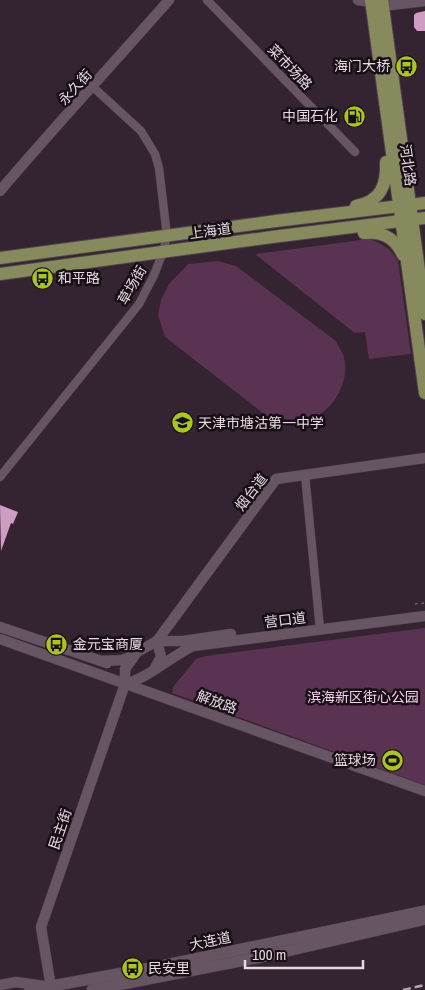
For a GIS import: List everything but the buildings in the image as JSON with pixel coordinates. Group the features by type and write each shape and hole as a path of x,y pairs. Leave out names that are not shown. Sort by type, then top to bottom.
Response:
{"main road":[{"name":"河北路","path":"377,1 388,132 406,216 416,246 425,314"},
{"name":"河北路","path":"377,1 407,179 406,216 409,271 425,393"},
{"path":"297,218 317,212 360,205 374,198 385,184 388,132"},
{"name":"上海道","path":"0,274 370,225 406,216 425,203"},
{"path":"406,216 425,207"},
{"name":"上海道","path":"0,258 370,209 406,216"},
{"path":"416,246 418,233 425,225"},
{"path":"299,234 368,232 384,234 399,246 409,271"},
{"name":"大连道","path":"30,990 156,967 425,911"},
{"name":"大连道","path":"92,990 262,956 425,919"}],"street":[{"name":"永久街","path":"0,191 169,0"},
{"name":"菜市场路","path":"207,0 355,152"},
{"path":"377,1 425,0"},
{"name":"草场街","path":"0,477 139,304 163,252 167,236 159,168 155,154 141,131 93,87"},
{"name":"烟台道","path":"157,641 276,479 425,458"},
{"path":"305,475 320,626"},
{"name":"营口道","path":"125,684 133,682 178,653 193,646 425,609"},
{"name":"营口道","path":"157,641 183,641 425,616"},
{"path":"0,628 125,669 131,658 141,650"},
{"name":"解放路","path":"0,639 425,791"},
{"path":"101,661 123,660 157,641 161,657 154,670"},
{"name":"民主街","path":"51,986 41,927 125,684 125,669"},
{"path":"0,985 16,982 51,986"}],"path":[{"path":"415,604 425,603"}],"green space":[{"path":"369,239 386,247 398,261 411,354 369,359 365,332 355,333 255,254"},
{"path":"218,261 236,266 336,341 343,356 345,375 335,400 322,413 293,424 288,422 282,428 165,337 158,315 161,300 169,284 188,264"},
{"name":"滨海新区街心公园","path":"425,628 425,785 172,693 173,687 196,659 206,656"}],"railway":[{"path":"403,990 425,985"}],"place":[{"name":"海门大桥","path":"406,66"},
{"name":"中国石化","path":"354,116"},
{"name":"和平路","path":"42,278"},
{"name":"天津市塘沽第一中学","path":"182,423"},
{"name":"金元宝商厦","path":"57,644"},
{"name":"篮球场","path":"392,760"},
{"name":"民安里","path":"132,968"}]}
